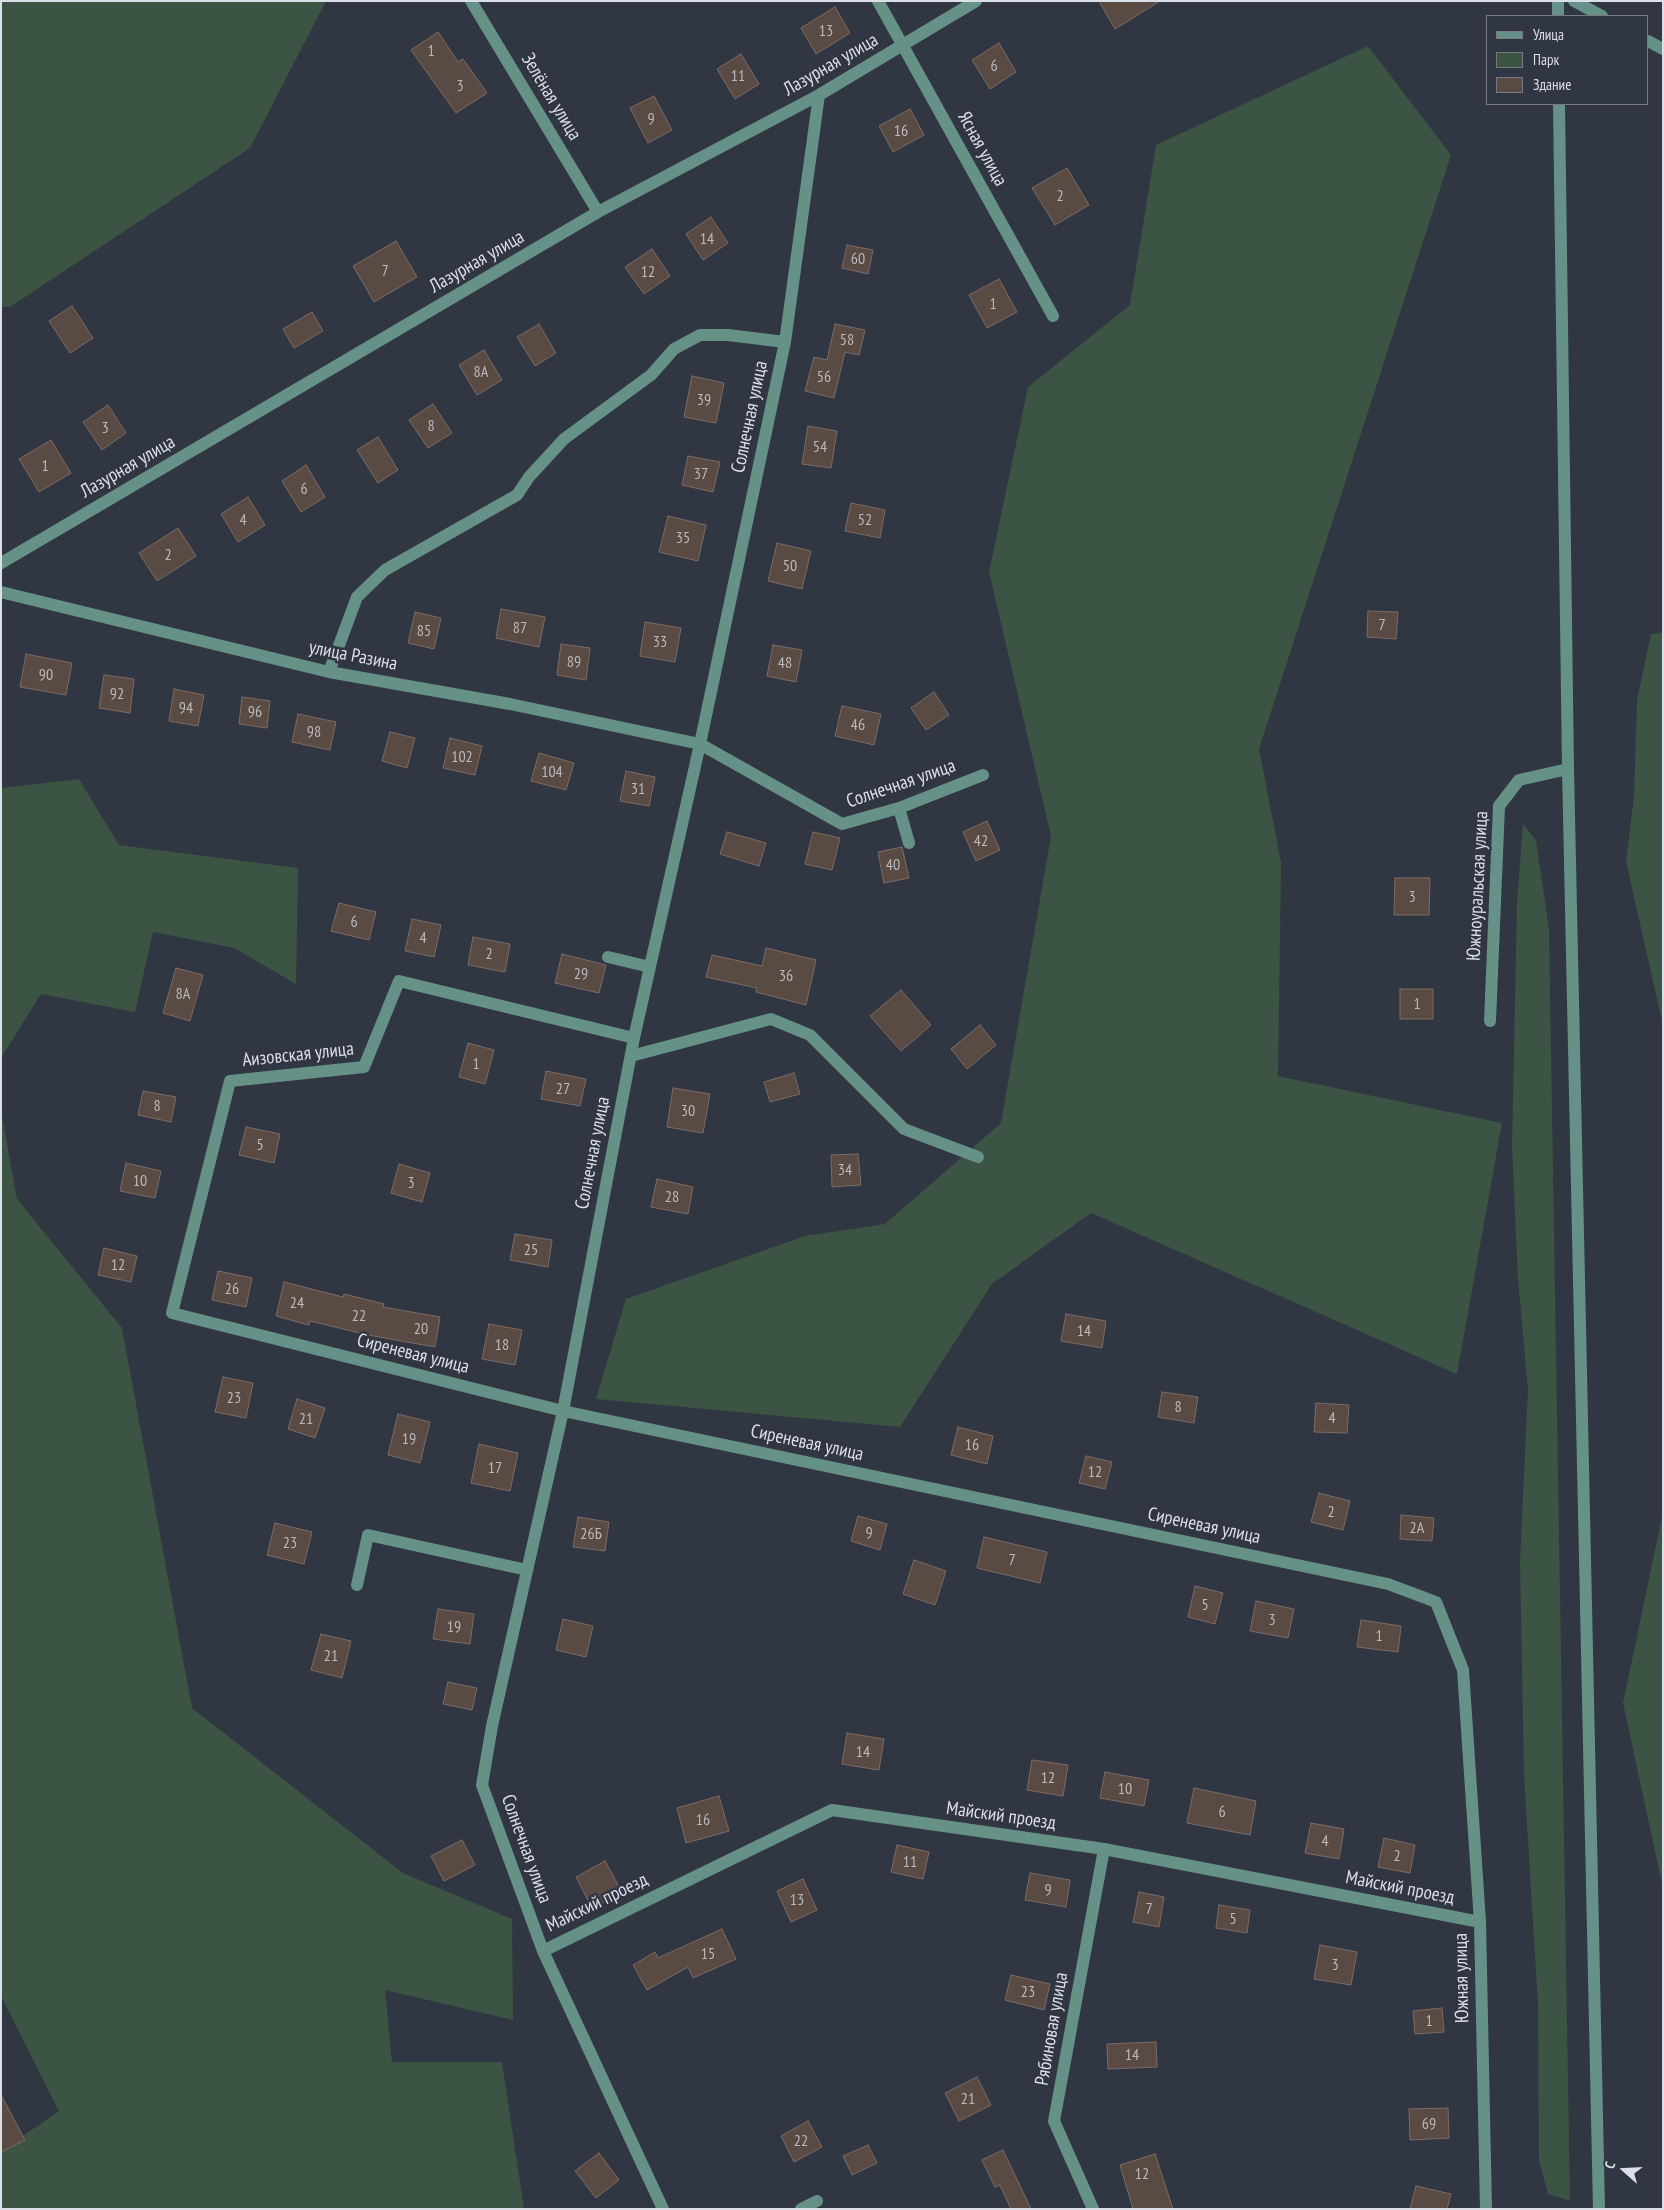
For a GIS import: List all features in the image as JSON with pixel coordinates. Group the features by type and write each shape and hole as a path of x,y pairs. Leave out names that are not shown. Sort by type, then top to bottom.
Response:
{"street":[{"name":"Зелёная улица","path":"471,1 598,212"},
{"name":"Ясная улица","path":"878,1 1053,316"},
{"name":"Лазурная улица","path":"1,563 598,212 819,95 904,46 976,1"},
{"path":"1558,1 1558,15"},
{"path":"1574,1 1600,15"},
{"path":"1649,42 1663,49"},
{"name":"Солнечная улица","path":"664,2209 543,1951 482,1785 492,1726 563,1411 634,1038 700,744 785,342 819,95"},
{"path":"1559,105 1568,769 1599,2209"},
{"path":"330,672 357,597 385,570 517,495 530,477 564,439 651,375 674,349 700,335 728,335 785,342"},
{"name":"улица Разина","path":"1,592 330,672 510,704 700,744"},
{"name":"Солнечная улица","path":"700,744 842,824 899,808 983,775"},
{"name":"Южноуральская улица","path":"1490,1021 1499,806 1519,780 1568,769"},
{"path":"899,808 910,843"},
{"path":"608,958 650,967"},
{"name":"Аизовская улица","path":"172,1313 230,1081 364,1067 399,981 634,1038"},
{"path":"631,1056 771,1019 810,1035 904,1129 978,1157"},
{"name":"Сиреневая улица","path":"172,1313 563,1411 1378,1582 1436,1602"},
{"path":"357,1584 368,1535 527,1570"},
{"name":"Южная улица","path":"1436,1602 1462,1670 1480,1922 1486,2209"},
{"name":"Майский проезд","path":"543,1951 832,1810 1104,1850 1480,1922"},
{"name":"Рябиновая улица","path":"1093,2209 1054,2121 1104,1850"},
{"path":"801,2209 818,2201"}],"green space":[{"path":"1,1 326,1 250,148 10,307 1,307"},
{"path":"1368,46 1451,155 1259,749 1281,862 1278,1076 1502,1123 1457,1374 1091,1213 992,1284 900,1427 596,1399 626,1299 805,1236 885,1224 1001,1123 1051,836 989,572 1028,387 1130,305 1156,145"},
{"path":"1663,633 1663,1025 1626,862 1634,796 1637,700 1651,634"},
{"path":"79,779 119,845 298,868 296,984 234,948 153,932 135,1012 41,994 1,1058 1,788"},
{"path":"1523,824 1536,840 1549,929 1570,2201 1548,2194 1539,2161 1538,2004 1524,1775 1520,1561 1528,1390 1518,1279 1512,1146 1517,903"},
{"path":"1,1111 17,1199 122,1328 192,1708 403,1873 512,1919 513,2020 385,1990 392,2062 502,2062 524,2209 1,2209 1,2151 59,2111 1,1996"},
{"path":"1663,1512 1663,1888 1623,1703"}],"building":[{"path":"1099,1 1160,1 1115,29"},
{"path":"835,7 850,33 816,54 801,28"},
{"path":"438,32 458,62 463,59 487,93 456,113 411,50"},
{"path":"999,43 1016,72 990,89 972,60"},
{"path":"741,54 759,84 735,99 717,69"},
{"path":"654,96 672,130 648,143 630,108"},
{"path":"910,109 924,135 893,152 879,126"},
{"path":"1067,168 1089,205 1055,225 1032,188"},
{"path":"711,217 728,243 703,260 686,234"},
{"path":"396,241 417,277 374,302 353,266"},
{"path":"847,245 873,250 868,274 842,268"},
{"path":"652,249 670,276 644,294 625,267"},
{"path":"999,279 1017,312 987,328 969,295"},
{"path":"72,306 93,338 70,353 49,321"},
{"path":"312,312 323,331 294,348 283,329"},
{"path":"539,324 556,353 535,366 517,337"},
{"path":"835,324 865,330 859,355 845,352 834,398 805,391 814,357 827,360"},
{"path":"484,350 502,380 477,395 459,365"},
{"path":"692,376 724,383 716,423 684,417"},
{"path":"433,404 452,433 428,448 409,420"},
{"path":"108,405 126,433 102,450 83,422"},
{"path":"808,426 837,431 831,468 802,464"},
{"path":"378,437 398,470 378,483 357,450"},
{"path":"51,440 71,473 39,492 19,459"},
{"path":"688,456 720,462 713,492 682,485"},
{"path":"306,465 325,497 301,512 282,481"},
{"path":"248,497 265,525 238,542 221,514"},
{"path":"851,503 885,510 880,538 845,531"},
{"path":"668,516 706,525 698,561 659,552"},
{"path":"178,528 196,556 157,581 139,553"},
{"path":"777,543 811,551 802,589 768,581"},
{"path":"501,609 545,617 539,647 496,638"},
{"path":"1368,611 1398,612 1396,639 1367,637"},
{"path":"415,612 441,618 434,649 408,643"},
{"path":"645,622 681,628 675,662 640,656"},
{"path":"561,644 590,648 586,680 557,675"},
{"path":"773,645 802,650 796,682 767,676"},
{"path":"26,654 72,663 66,695 20,687"},
{"path":"104,675 134,679 130,713 99,708"},
{"path":"174,689 204,695 198,726 169,721"},
{"path":"934,692 949,715 926,730 911,708"},
{"path":"242,697 270,701 267,728 239,724"},
{"path":"842,706 881,714 874,745 835,736"},
{"path":"298,714 336,722 330,750 292,742"},
{"path":"390,732 415,738 407,768 382,761"},
{"path":"450,738 482,746 475,775 443,768"},
{"path":"539,753 574,763 566,790 531,781"},
{"path":"626,771 655,777 649,806 620,801"},
{"path":"987,821 1000,850 976,861 963,832"},
{"path":"727,832 766,843 759,866 720,854"},
{"path":"813,832 840,838 832,870 805,864"},
{"path":"902,847 909,878 884,883 878,852"},
{"path":"1395,878 1430,878 1429,915 1394,915"},
{"path":"339,903 376,912 369,940 331,931"},
{"path":"412,919 441,925 434,957 405,951"},
{"path":"473,937 510,944 505,972 468,965"},
{"path":"766,948 816,960 806,1005 756,992 757,988 706,977 712,955 762,966"},
{"path":"562,954 606,965 599,993 555,983"},
{"path":"176,968 203,975 190,1021 163,1013"},
{"path":"1400,989 1433,989 1433,1019 1400,1019"},
{"path":"901,990 931,1025 901,1051 870,1016"},
{"path":"980,1025 996,1045 967,1069 951,1049"},
{"path":"468,1043 494,1050 485,1084 459,1077"},
{"path":"546,1071 586,1079 580,1106 541,1099"},
{"path":"794,1073 800,1094 770,1102 764,1082"},
{"path":"673,1088 710,1094 703,1133 667,1127"},
{"path":"143,1091 176,1097 171,1122 138,1115"},
{"path":"246,1127 280,1134 274,1163 239,1155"},
{"path":"858,1154 861,1185 832,1187 831,1155"},
{"path":"126,1163 161,1171 155,1198 120,1191"},
{"path":"399,1164 430,1173 422,1202 391,1193"},
{"path":"657,1179 693,1187 688,1214 651,1207"},
{"path":"515,1234 552,1240 548,1267 510,1260"},
{"path":"104,1248 137,1256 131,1282 98,1275"},
{"path":"218,1271 252,1278 246,1307 212,1300"},
{"path":"284,1282 343,1297 344,1294 384,1304 383,1307 440,1317 435,1347 368,1335 310,1321 309,1325 276,1316"},
{"path":"1066,1314 1106,1321 1102,1348 1061,1341"},
{"path":"489,1324 522,1330 515,1365 482,1359"},
{"path":"223,1377 253,1383 246,1418 215,1412"},
{"path":"1162,1392 1198,1397 1194,1423 1158,1417"},
{"path":"297,1399 325,1408 315,1438 288,1429"},
{"path":"1316,1403 1349,1405 1347,1433 1314,1432"},
{"path":"398,1414 430,1422 420,1463 388,1455"},
{"path":"958,1427 993,1436 987,1464 951,1455"},
{"path":"479,1444 518,1453 510,1491 471,1483"},
{"path":"1086,1456 1112,1462 1105,1489 1079,1483"},
{"path":"1319,1493 1350,1501 1343,1530 1311,1522"},
{"path":"1401,1515 1434,1518 1432,1541 1400,1539"},
{"path":"858,1516 887,1524 880,1550 851,1541"},
{"path":"578,1517 609,1522 605,1551 573,1547"},
{"path":"275,1523 312,1532 304,1564 267,1555"},
{"path":"984,1537 1047,1552 1040,1583 977,1568"},
{"path":"914,1560 946,1571 935,1605 903,1594"},
{"path":"1195,1586 1223,1593 1215,1624 1188,1617"},
{"path":"1256,1601 1294,1609 1288,1638 1250,1631"},
{"path":"438,1609 474,1614 470,1644 433,1639"},
{"path":"563,1619 593,1626 586,1657 556,1650"},
{"path":"1361,1620 1401,1626 1398,1652 1357,1647"},
{"path":"321,1634 351,1641 342,1678 311,1670"},
{"path":"448,1682 477,1688 472,1710 443,1704"},
{"path":"847,1733 884,1739 879,1770 842,1764"},
{"path":"1032,1760 1068,1765 1063,1796 1027,1790"},
{"path":"1105,1772 1149,1780 1144,1806 1100,1798"},
{"path":"1194,1788 1256,1801 1250,1835 1187,1823"},
{"path":"719,1796 729,1831 686,1843 677,1808"},
{"path":"1311,1823 1344,1829 1339,1859 1305,1853"},
{"path":"1384,1838 1415,1845 1410,1873 1378,1867"},
{"path":"462,1840 475,1865 444,1881 431,1856"},
{"path":"897,1845 929,1852 923,1879 891,1872"},
{"path":"605,1861 622,1892 592,1908 576,1877"},
{"path":"1030,1873 1070,1880 1066,1907 1025,1900"},
{"path":"803,1879 817,1910 791,1922 777,1891"},
{"path":"1139,1892 1164,1897 1159,1927 1133,1922"},
{"path":"1219,1905 1250,1910 1247,1933 1216,1928"},
{"path":"722,1929 736,1959 693,1978 688,1967 647,1990 633,1965 655,1952 658,1958"},
{"path":"1320,1945 1357,1952 1351,1985 1314,1979"},
{"path":"1011,1975 1050,1984 1044,2010 1005,2000"},
{"path":"1442,2008 1444,2032 1415,2034 1413,2011"},
{"path":"1156,2042 1157,2067 1108,2069 1107,2044"},
{"path":"977,2077 991,2105 959,2121 945,2093"},
{"path":"1,2095 25,2140 1,2152"},
{"path":"1448,2108 1449,2138 1410,2140 1409,2109"},
{"path":"808,2121 822,2147 794,2162 781,2136"},
{"path":"868,2145 877,2163 852,2175 843,2156"},
{"path":"1003,2150 1031,2209 1011,2209 1000,2185 995,2187 982,2160"},
{"path":"599,2153 619,2180 596,2198 575,2171"},
{"path":"1155,2154 1173,2209 1133,2209 1120,2165"},
{"path":"1416,2186 1451,2194 1447,2209 1410,2209"}]}
